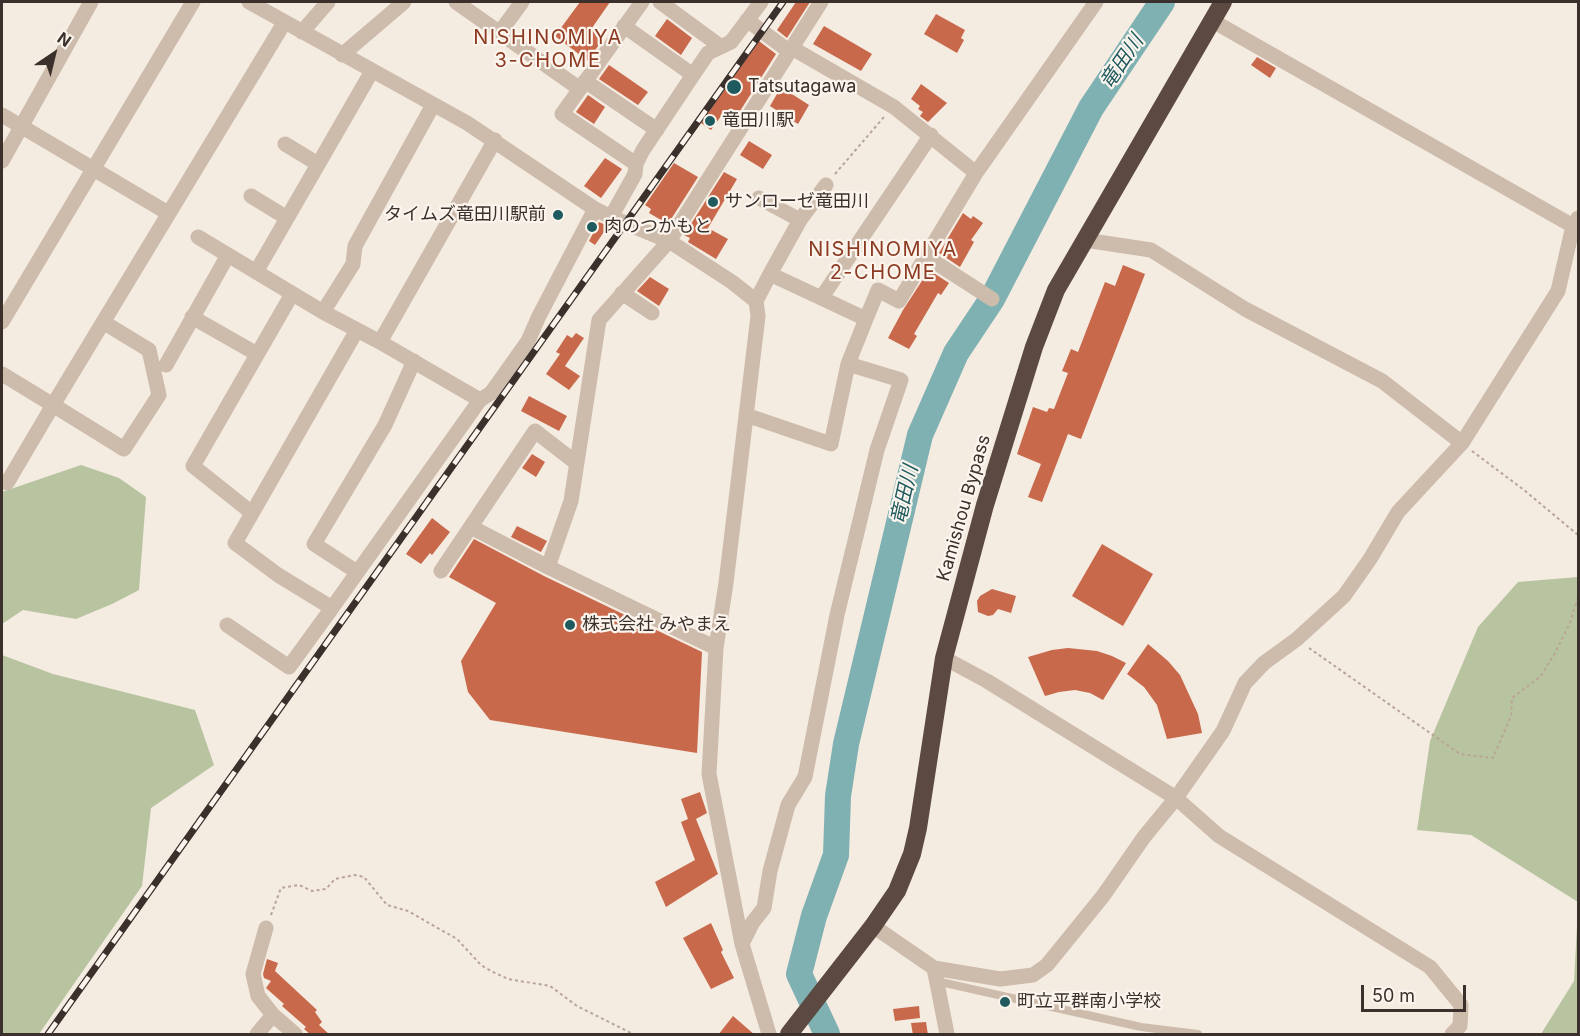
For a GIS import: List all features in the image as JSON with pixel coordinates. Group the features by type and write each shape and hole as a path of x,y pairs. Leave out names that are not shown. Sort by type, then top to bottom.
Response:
{"highway":[{"name":"Kamishou Bypass","path":"792,1032 897,891 912,854 944,658 985,505 1034,347 1056,291 1223,2"}],"street":[{"path":"2,161 73,30 91,2"},
{"path":"2,322 193,2"},
{"path":"302,32 328,2"},
{"path":"342,55 404,2"},
{"path":"456,2 657,130"},
{"path":"500,32 522,2"},
{"path":"636,164 562,114 642,2"},
{"path":"660,2 720,46"},
{"path":"611,217 634,174 636,164 708,53 731,42 761,2"},
{"path":"548,567 571,501 575,462 599,320 669,241 821,2"},
{"path":"746,415 831,444 848,364 878,290 899,301 976,173 1096,2"},
{"path":"258,4 284,23 495,140 595,209 669,241 750,294 756,301 758,316 716,648 709,774 742,944 769,1035"},
{"path":"747,20 791,50 894,106 976,173"},
{"path":"873,926 935,974 1000,979 1033,975 1047,965 1103,896 1144,837 1176,798 1223,731 1245,683 1264,663 1297,639 1344,596 1370,559 1398,512 1462,443 1558,291 1576,222 1211,20"},
{"path":"7,483 284,23"},
{"path":"624,26 693,75"},
{"path":"256,272 372,71"},
{"path":"323,312 353,264 355,246 433,105"},
{"path":"2,115 168,213"},
{"path":"822,297 932,135"},
{"path":"380,342 495,140"},
{"path":"285,144 318,164"},
{"path":"756,301 800,220 826,185"},
{"path":"251,196 287,218"},
{"path":"759,198 800,220"},
{"path":"227,625 289,667 480,400 491,393 528,341 595,209"},
{"path":"198,237 323,312 480,400"},
{"path":"1085,240 1151,250 1245,309 1382,381 1462,443"},
{"path":"166,365 228,255"},
{"path":"927,257 992,299"},
{"path":"770,274 866,319"},
{"path":"622,293 652,313"},
{"path":"252,513 193,466 292,294"},
{"path":"192,317 257,354"},
{"path":"2,374 124,449 159,395 149,350 103,322"},
{"path":"332,608 278,575 235,543 357,330"},
{"path":"357,572 314,544 386,425 414,361"},
{"path":"742,944 753,922 764,908 770,871 788,805 805,777 837,615 877,450 901,380 848,364"},
{"path":"441,571 535,431 575,462"},
{"path":"471,527 716,648"},
{"path":"944,658 987,681 1176,798 1219,836 1430,968 1461,1005 1460,1026 1452,1035"},
{"path":"266,928 253,974 258,996 273,1015 295,1035"},
{"path":"935,974 947,1035"},
{"path":"257,1035 273,1015"}],"lane":[{"path":"935,974 1141,1027 1198,1035"}],"path":[{"path":"826,185 864,138 894,106"},
{"path":"1462,443 1578,535"},
{"path":"1297,639 1460,754 1493,758 1511,716 1512,698 1540,677 1569,625 1578,598"},
{"path":"266,928 280,888 299,885 312,891 327,889 335,879 356,874 364,877 387,905 408,911 457,939 481,965 490,971 508,979 549,986 577,1006 633,1035"}],"green space":[{"path":"81,465 119,478 146,497 139,590 76,619 23,610 2,624 2,492"},
{"path":"1578,577 1578,902 1471,835 1417,830 1430,741 1478,627 1518,582"},
{"path":"2,655 53,674 195,710 214,765 151,808 142,886 39,1034 2,1034"},
{"path":"1578,907 1578,1034 1541,1034 1574,981"}],"building":[{"path":"580,2 610,2 592,28 604,37 588,61 555,36"},
{"path":"796,2 810,2 787,38 777,30"},
{"path":"936,14 965,30 961,38 964,40 957,53 924,34"},
{"path":"667,19 692,38 681,55 655,36"},
{"path":"824,26 872,54 861,71 813,44"},
{"path":"759,41 776,54 735,119 724,112 711,130 701,123"},
{"path":"1257,57 1276,68 1270,78 1251,65"},
{"path":"609,65 648,92 638,105 599,79"},
{"path":"921,84 947,103 928,122 920,116 923,112 918,109 920,106 911,99"},
{"path":"781,87 809,105 798,124 770,106"},
{"path":"588,95 605,107 594,124 576,112"},
{"path":"749,141 772,155 763,169 740,155"},
{"path":"605,158 622,169 601,198 584,186"},
{"path":"674,163 698,177 668,224 649,213 651,209 645,205"},
{"name":"サンローゼ竜田川","path":"724,172 737,179 708,228 728,239 716,259 688,242 690,238 684,235"},
{"path":"963,213 983,223 971,240 974,242 960,267 939,253"},
{"path":"599,222 608,226 595,245 589,241"},
{"path":"1123,265 1145,274 1081,439 1068,434 1042,502 1028,497 1041,464 1017,454 1033,407 1047,412 1049,408 1054,409 1068,373 1062,371 1071,349 1078,352 1105,282 1115,286"},
{"path":"929,270 949,283 941,295 938,293 914,334 917,336 909,349 888,338"},
{"path":"650,277 669,289 659,306 637,291"},
{"path":"576,333 584,338 565,366 580,376 569,390 546,374 560,354 556,352 567,335 572,338"},
{"path":"529,396 567,416 559,431 521,411"},
{"path":"532,454 545,462 536,477 522,468"},
{"path":"432,518 450,532 432,555 430,553 421,564 406,554"},
{"path":"517,526 547,541 541,552 511,537"},
{"name":"株式会社 みやまえ","path":"474,539 544,576 702,652 697,753 490,720 468,692 461,661 496,603 449,577"},
{"path":"1102,544 1153,574 1123,626 1072,596"},
{"path":"992,589 1016,596 1011,613 998,609 993,615 988,616 978,612 977,601 980,596"},
{"path":"1148,644 1180,675 1198,714 1202,733 1167,739 1157,705 1144,687 1127,674"},
{"path":"1068,648 1097,651 1126,663 1103,700 1090,693 1075,690 1045,696 1028,657"},
{"path":"700,792 707,813 696,819 718,874 666,907 655,882 695,860 681,822 688,819 681,799"},
{"path":"711,923 723,950 721,952 734,978 711,989 683,938"},
{"path":"267,959 278,963 275,971 317,1010 315,1012 322,1022 319,1025 330,1035 311,1035 304,1029 306,1027 282,1006 284,1004 266,988 271,981 264,978 263,974"},
{"path":"919,1006 920,1018 895,1021 893,1009"},
{"path":"733,1016 755,1035 718,1035"},
{"path":"926,1022 928,1035 913,1035 911,1023"}],"waterway":[{"name":"竜田川","path":"827,1034 799,974 814,916 836,855 838,796 846,744 920,435 956,353 992,299 1091,108 1162,2"}],"railway":[{"path":"48,1034 783,2"}],"place":[{"name":"Tatsutagawa","path":"734,87"},
{"name":"竜田川駅","path":"710,121"},
{"name":"サンローゼ竜田川","path":"713,202"},
{"name":"タイムズ竜田川駅前","path":"558,215"},
{"name":"肉のつかもと","path":"592,227"},
{"name":"株式会社 みやまえ","path":"570,625"},
{"name":"町立平群南小学校","path":"1005,1002"}],"district":[{"name":"NISHINOMIYA 3-CHOME","path":"548,50"},
{"name":"NISHINOMIYA 2-CHOME","path":"883,262"}]}
